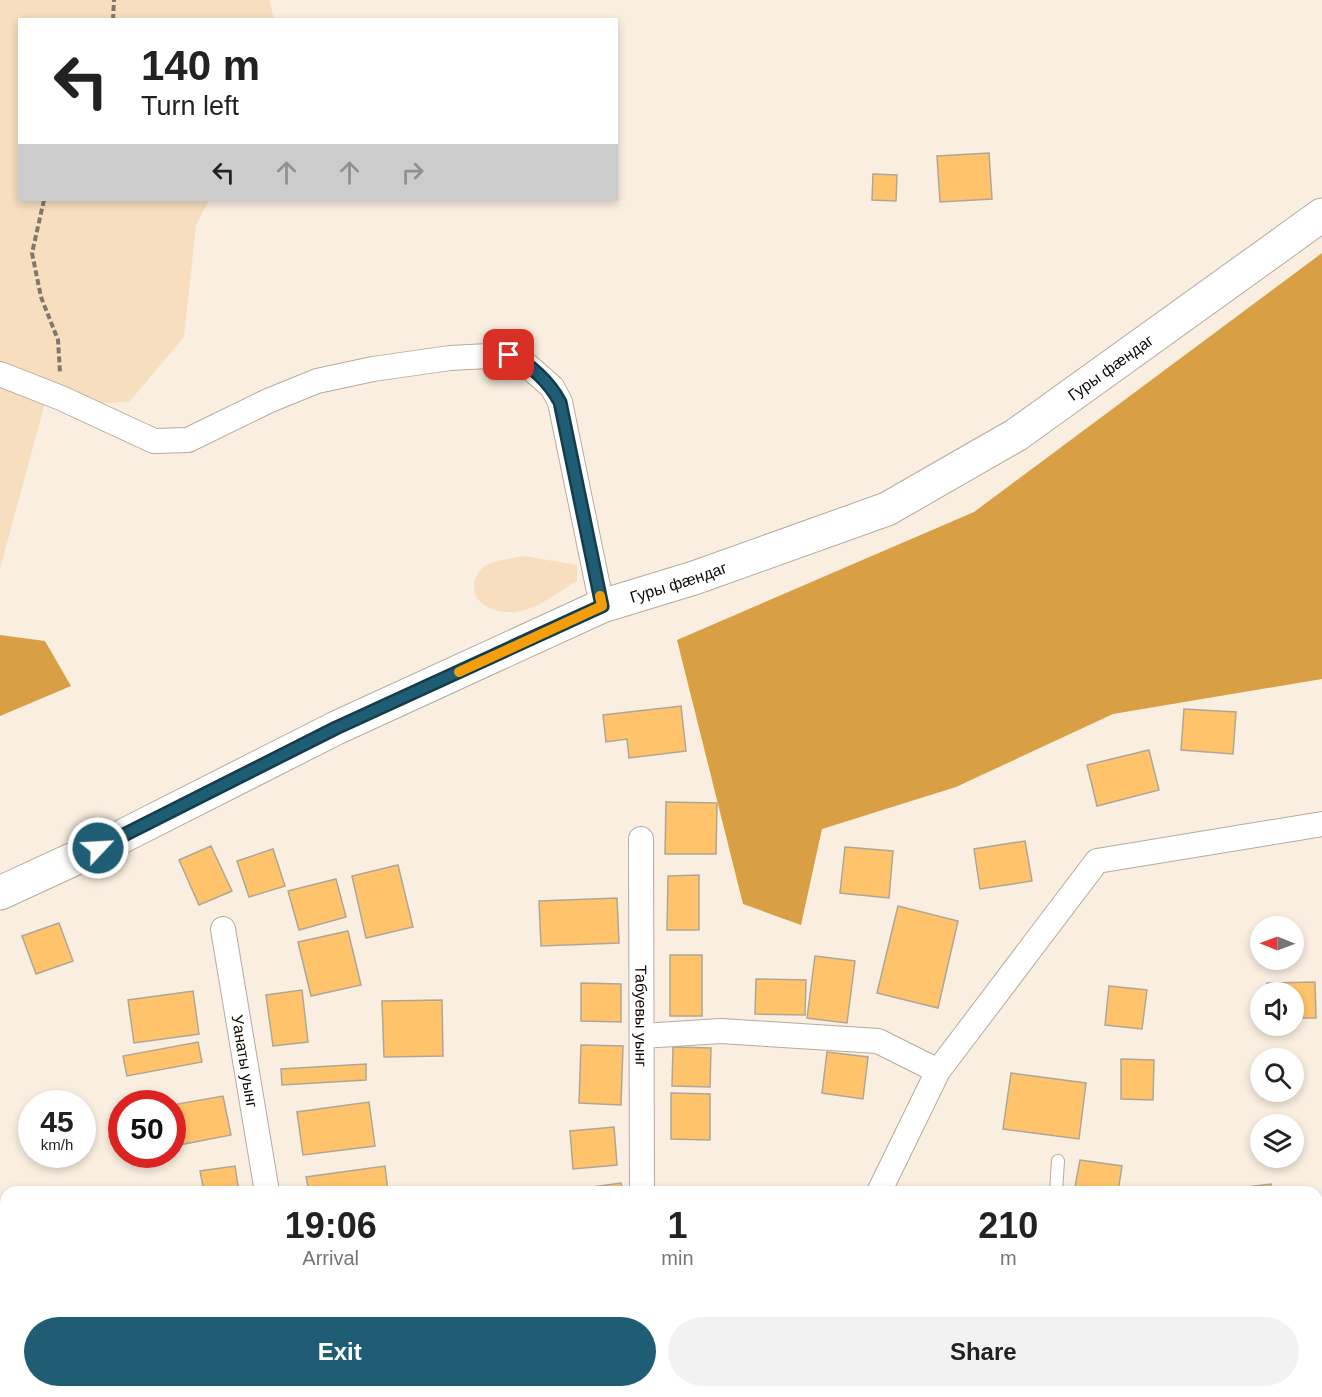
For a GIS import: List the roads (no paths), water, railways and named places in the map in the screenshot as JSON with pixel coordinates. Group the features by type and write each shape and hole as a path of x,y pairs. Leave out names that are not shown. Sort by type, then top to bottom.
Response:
{"main road":[{"name":"Гуры фӕндаг","path":"0,893 117,839 336,728 602,606 694,579 887,509 1016,435 1322,215"}],"street":[{"path":"0,375 61,398 154,441 188,440 268,401 317,381 373,369 439,360 509,355 521,360 552,387 560,402 602,606"},
{"path":"882,1186 938,1071 1097,861 1322,824"},
{"name":"Табуевы уынг","path":"641,839 642,1186"},
{"name":"Уанаты уынг","path":"223,929 266,1186"},
{"path":"642,1036 721,1031 878,1041 938,1071"}],"lane":[{"path":"1056,1186 1058,1161"}]}
